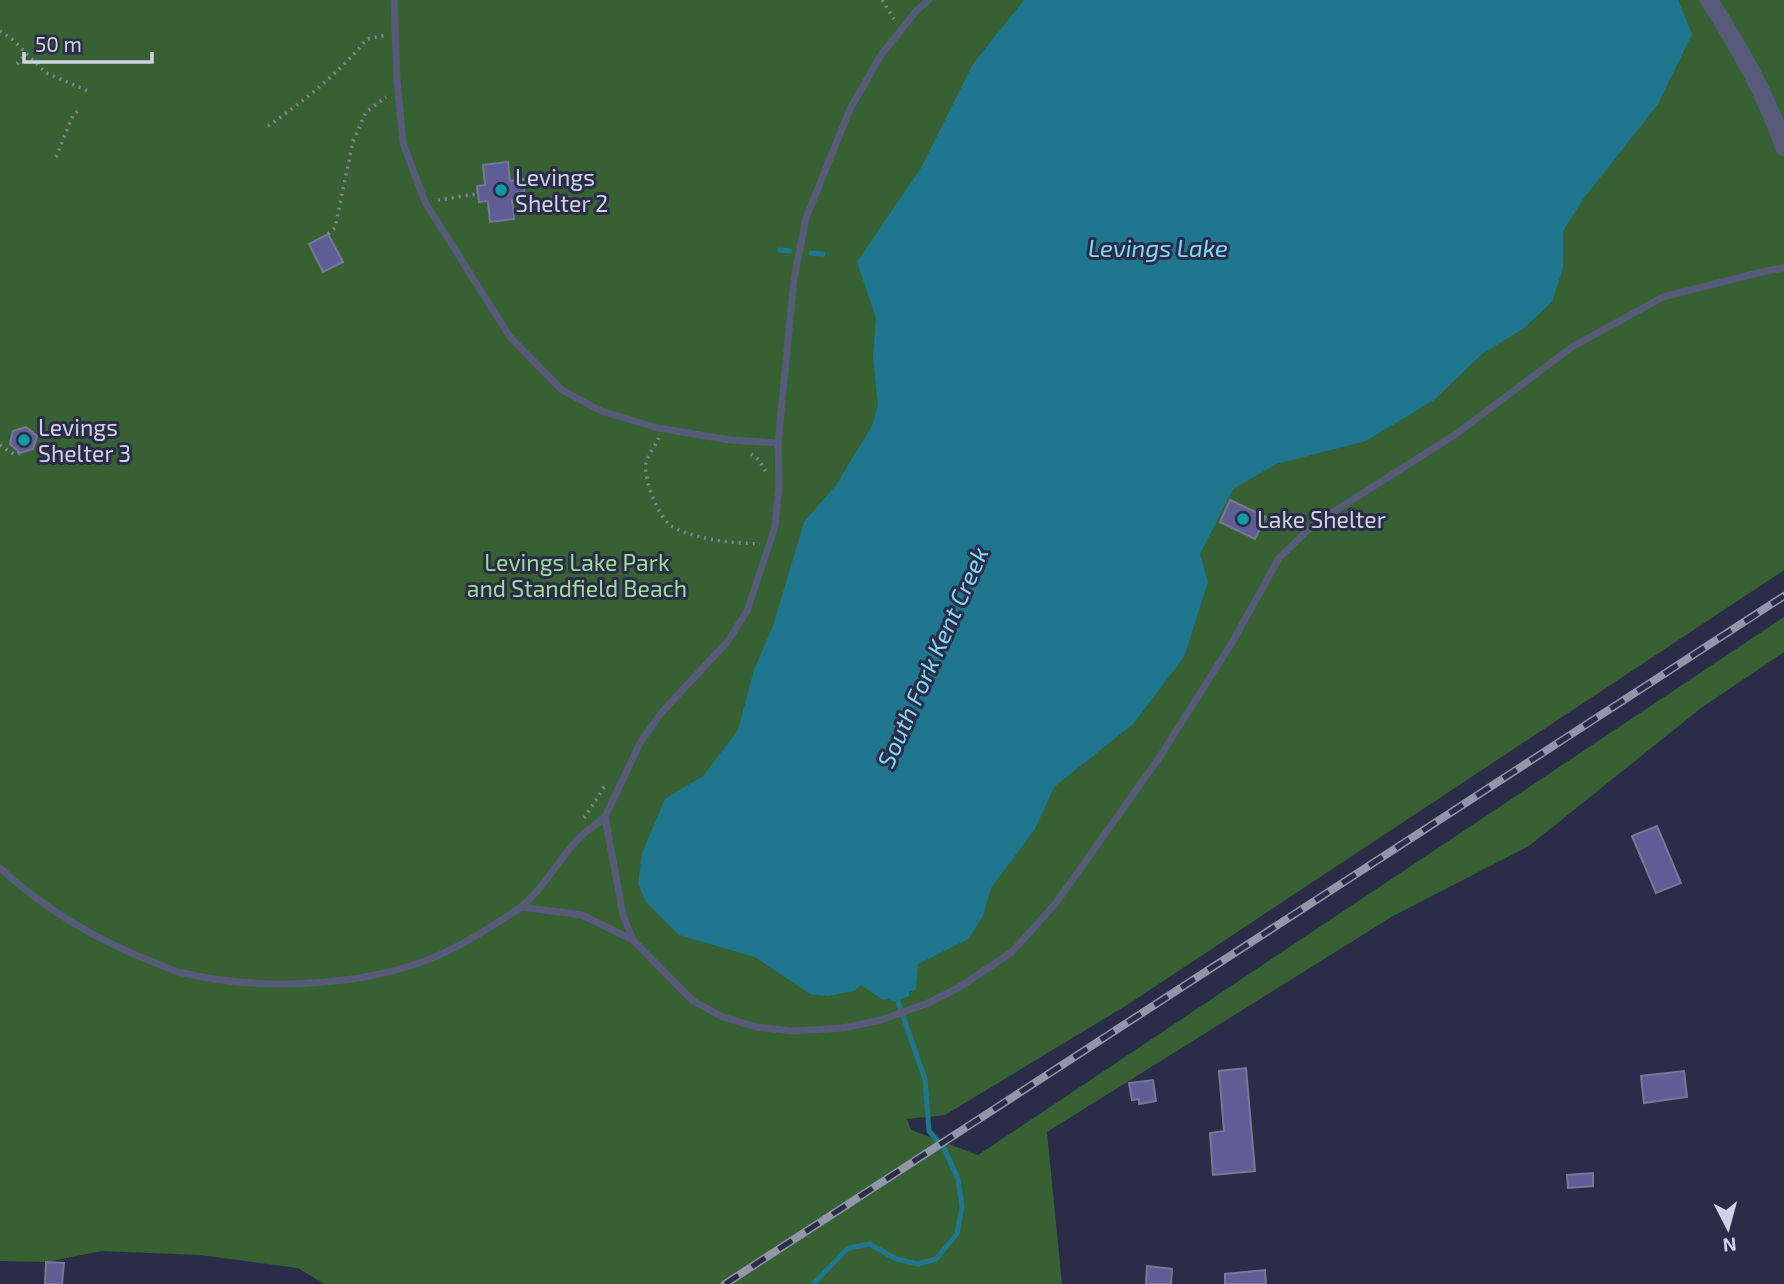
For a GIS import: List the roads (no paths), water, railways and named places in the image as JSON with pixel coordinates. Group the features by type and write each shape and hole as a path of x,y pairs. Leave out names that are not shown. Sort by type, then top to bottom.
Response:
{"street":[{"path":"1709,0 1740,49 1765,97 1784,147"}],"lane":[{"path":"394,0 392,34 403,143 425,202 510,337 562,390 601,411 658,428 730,440 778,443"},
{"path":"0,868 24,890 78,927 126,952 182,973 272,984 330,981 387,973 431,959 472,938 521,907 580,836 605,817 640,743 662,712 706,667 747,611 764,546 775,527 779,484 778,443 794,279 806,218 850,109 881,55 917,10 929,0"},
{"path":"521,907 582,915 633,940 693,1001 723,1017 756,1027 793,1031 843,1028 881,1020 928,1003 958,988 1012,953 1056,903 1161,755 1233,642 1279,558 1313,524 1456,434 1572,347 1663,297 1784,268"},
{"path":"605,817 623,915 633,940"}],"water":[{"name":"Levings Lake","path":"1024,0 1678,0 1692,34 1658,104 1584,198 1563,231 1563,268 1552,302 1524,328 1482,354 1434,400 1366,441 1276,464 1233,489 1200,554 1208,582 1184,657 1133,724 1054,787 1035,829 991,888 983,916 968,939 918,964 916,990 909,991 909,996 893,1002 889,998 883,1000 861,985 854,991 828,996 810,994 755,957 679,935 646,902 638,884 642,853 665,799 703,776 738,730 754,670 773,626 804,522 836,485 872,426 878,405 873,357 876,318 857,262 921,168 973,64"}],"waterway":[{"path":"780,250 790,251"},
{"path":"811,253 823,254"},
{"name":"South Fork Kent Creek","path":"813,1284 848,1248 870,1244 896,1259 918,1264 936,1259 957,1234 962,1207 958,1179 944,1148 929,1131 925,1079 896,996"}],"railway":[{"path":"725,1284 1784,596"}],"place":[{"name":"Levings Shelter 2","path":"501,190"},
{"name":"Levings Shelter 3","path":"24,440"},
{"name":"Lake Shelter","path":"1243,519"}],"park label":[{"name":"Levings Lake Park and Standfield Beach","path":"577,575"}]}
